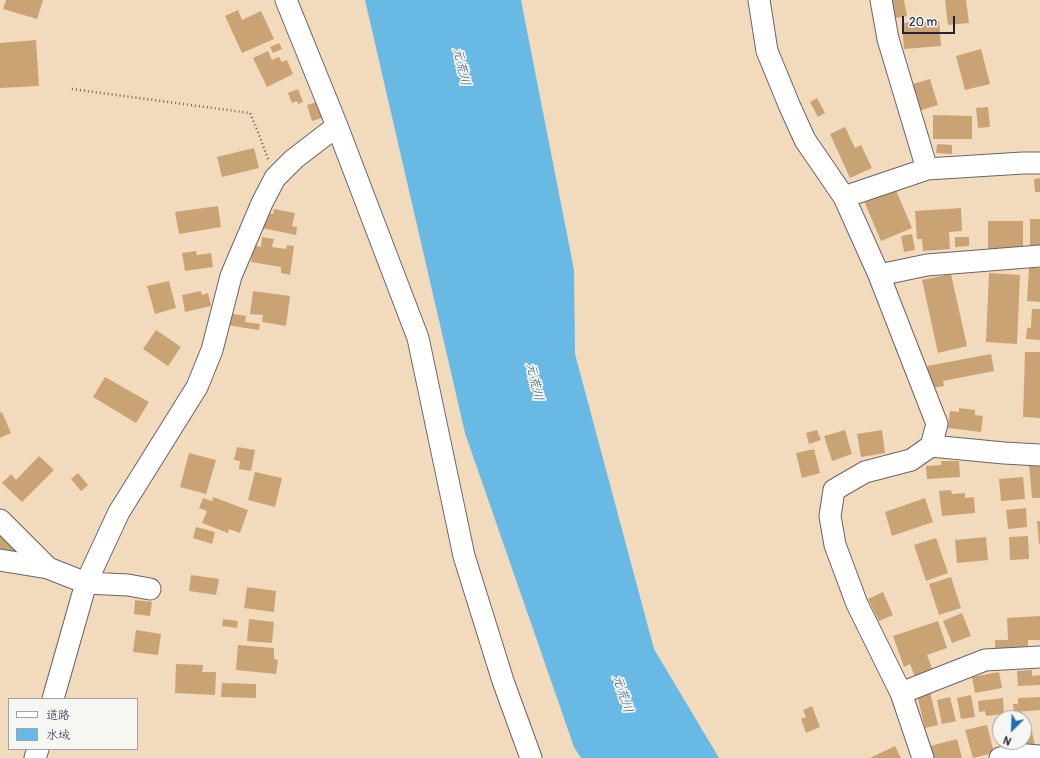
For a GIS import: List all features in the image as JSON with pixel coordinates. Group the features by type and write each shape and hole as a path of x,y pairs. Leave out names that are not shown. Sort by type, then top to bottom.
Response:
{"street":[{"path":"286,0 337,126 418,338 464,556 503,681 531,758"},
{"path":"759,0 767,51 790,106 805,140 844,197 879,275 937,424 931,446 911,460 865,472 834,490 830,516 835,546 857,604 901,693 923,758"},
{"path":"880,0 888,39 927,169"},
{"path":"53,698 86,584 119,512 197,387 212,350 231,276 274,178 294,158 337,126"},
{"path":"844,197 927,169 1040,164"},
{"path":"879,275 928,265 1040,256"},
{"path":"931,446 1040,455"},
{"path":"0,520 48,568"},
{"path":"0,560 48,568 86,584 128,585 150,589"},
{"path":"901,693 985,660 1040,657"},
{"path":"1000,758 1014,754 1040,756"}],"path":[{"path":"72,89 250,113 274,178"}],"water":[{"name":"元荒川","path":"365,0 521,0 574,270 575,354 654,649 719,758 581,758 574,747 465,433"}],"building":[{"path":"6,0 43,0 37,19 3,9"},
{"path":"887,0 904,0 907,16 891,19"},
{"path":"945,0 966,0 969,23 948,25"},
{"path":"238,10 242,20 261,11 274,39 242,53 225,16"},
{"path":"939,21 941,46 904,49 902,23"},
{"path":"36,40 39,86 0,88 0,43"},
{"path":"279,43 282,49 273,53 270,47"},
{"path":"981,49 990,84 965,90 956,56"},
{"path":"268,51 272,60 279,57 282,62 287,60 293,74 267,87 253,58"},
{"path":"930,79 938,105 918,111 910,85"},
{"path":"298,89 303,102 298,104 297,101 292,103 288,93"},
{"path":"817,98 825,113 818,117 810,102"},
{"path":"317,102 322,118 312,121 307,105"},
{"path":"988,107 990,127 978,128 976,108"},
{"path":"933,115 972,116 972,139 933,139"},
{"path":"845,127 855,148 861,145 872,168 850,178 830,134"},
{"path":"937,144 952,145 952,154 936,153"},
{"path":"254,148 259,168 222,177 217,157"},
{"path":"1040,178 1040,192 1035,192 1034,179"},
{"path":"895,188 912,228 881,241 864,201"},
{"path":"218,206 221,227 179,234 175,212"},
{"path":"961,208 962,231 949,232 950,249 923,251 922,239 917,239 915,211"},
{"path":"274,209 295,213 292,226 297,227 296,235 262,228 265,212 273,214"},
{"path":"1030,219 1040,219 1040,250 1030,249"},
{"path":"988,221 1023,221 1023,249 988,249"},
{"path":"912,234 915,250 904,252 901,236"},
{"path":"262,237 274,239 272,247 286,249 287,245 294,246 290,275 281,273 281,267 251,262 253,245 261,247"},
{"path":"955,237 969,237 969,246 955,247"},
{"path":"196,251 197,255 211,253 213,267 185,271 182,253"},
{"path":"1029,268 1040,268 1040,302 1027,301"},
{"path":"989,273 1020,275 1017,344 986,342"},
{"path":"951,274 967,346 938,353 922,280"},
{"path":"169,281 176,308 155,314 147,286"},
{"path":"201,291 202,295 208,293 211,306 185,312 182,295"},
{"path":"253,291 290,296 286,326 262,322 263,315 250,314"},
{"path":"1032,309 1040,309 1040,340 1026,339 1027,328 1031,328"},
{"path":"228,313 246,316 245,322 260,324 259,330 226,325"},
{"path":"156,330 181,347 168,366 143,349"},
{"path":"1025,352 1040,352 1040,418 1023,417"},
{"path":"991,354 994,371 943,381 944,386 932,388 927,366"},
{"path":"105,377 149,402 136,423 93,397"},
{"path":"959,408 975,410 975,415 983,416 981,432 948,428 950,411 959,412"},
{"path":"2,412 11,433 0,438 0,413"},
{"path":"817,430 821,440 809,444 806,433"},
{"path":"845,430 852,454 832,461 824,436"},
{"path":"882,430 885,453 861,457 857,434"},
{"path":"237,447 255,450 251,471 239,469 240,461 234,460"},
{"path":"814,449 820,473 802,478 796,453"},
{"path":"189,453 216,460 206,494 180,487"},
{"path":"39,456 54,470 22,502 2,483 11,474 16,480"},
{"path":"941,461 959,461 960,477 927,479 926,466 941,465"},
{"path":"1040,463 1040,498 1032,498 1029,464"},
{"path":"255,472 282,478 275,507 248,500"},
{"path":"78,473 88,485 81,491 71,479"},
{"path":"1023,477 1025,499 1001,501 999,479"},
{"path":"951,490 952,494 965,493 965,498 974,497 975,513 942,516 939,491"},
{"path":"213,497 248,510 240,533 229,529 228,533 202,523 207,511 199,508 203,498 212,501"},
{"path":"925,498 933,522 892,536 885,512"},
{"path":"1026,508 1027,527 1008,529 1006,510"},
{"path":"1037,521 1040,521 1040,544 1039,544"},
{"path":"196,527 215,532 212,544 193,538"},
{"path":"0,534 17,546 13,554 5,550 3,553 0,551"},
{"path":"1028,536 1029,559 1010,560 1009,537"},
{"path":"986,537 988,560 957,563 955,540"},
{"path":"936,538 948,573 926,581 914,545"},
{"path":"191,575 219,579 216,595 189,591"},
{"path":"951,577 961,608 939,615 929,584"},
{"path":"247,587 276,591 274,612 244,608"},
{"path":"883,592 893,615 879,621 868,599"},
{"path":"135,600 152,602 150,616 134,614"},
{"path":"962,613 971,636 952,643 943,621"},
{"path":"1040,616 1040,640 1028,640 1028,647 995,649 995,640 1008,640 1007,618"},
{"path":"223,619 238,621 237,628 222,626"},
{"path":"249,619 274,622 272,643 247,641"},
{"path":"938,621 947,648 927,655 933,671 915,677 910,664 904,667 893,636"},
{"path":"136,630 161,634 158,655 133,652"},
{"path":"238,645 274,648 274,659 278,660 276,674 236,670"},
{"path":"176,664 203,665 202,672 216,672 215,695 175,693"},
{"path":"1032,670 1032,676 1040,675 1040,685 1018,686 1017,671"},
{"path":"999,672 1002,688 975,693 972,677"},
{"path":"222,683 256,684 256,698 221,697"},
{"path":"930,692 938,725 925,728 917,695"},
{"path":"971,695 975,717 961,719 957,698"},
{"path":"950,697 956,721 942,724 937,700"},
{"path":"1040,697 1040,710 1014,710 1013,704 1018,704 1018,698"},
{"path":"1003,698 1004,710 992,710 992,715 986,716 985,711 979,712 978,701"},
{"path":"812,706 820,727 806,733 801,719 806,717 803,710"},
{"path":"987,725 992,750 994,753 973,758 965,730"},
{"path":"1032,732 1035,745 1032,746"},
{"path":"957,739 962,758 933,758 930,746"},
{"path":"895,746 901,758 870,758"}]}
